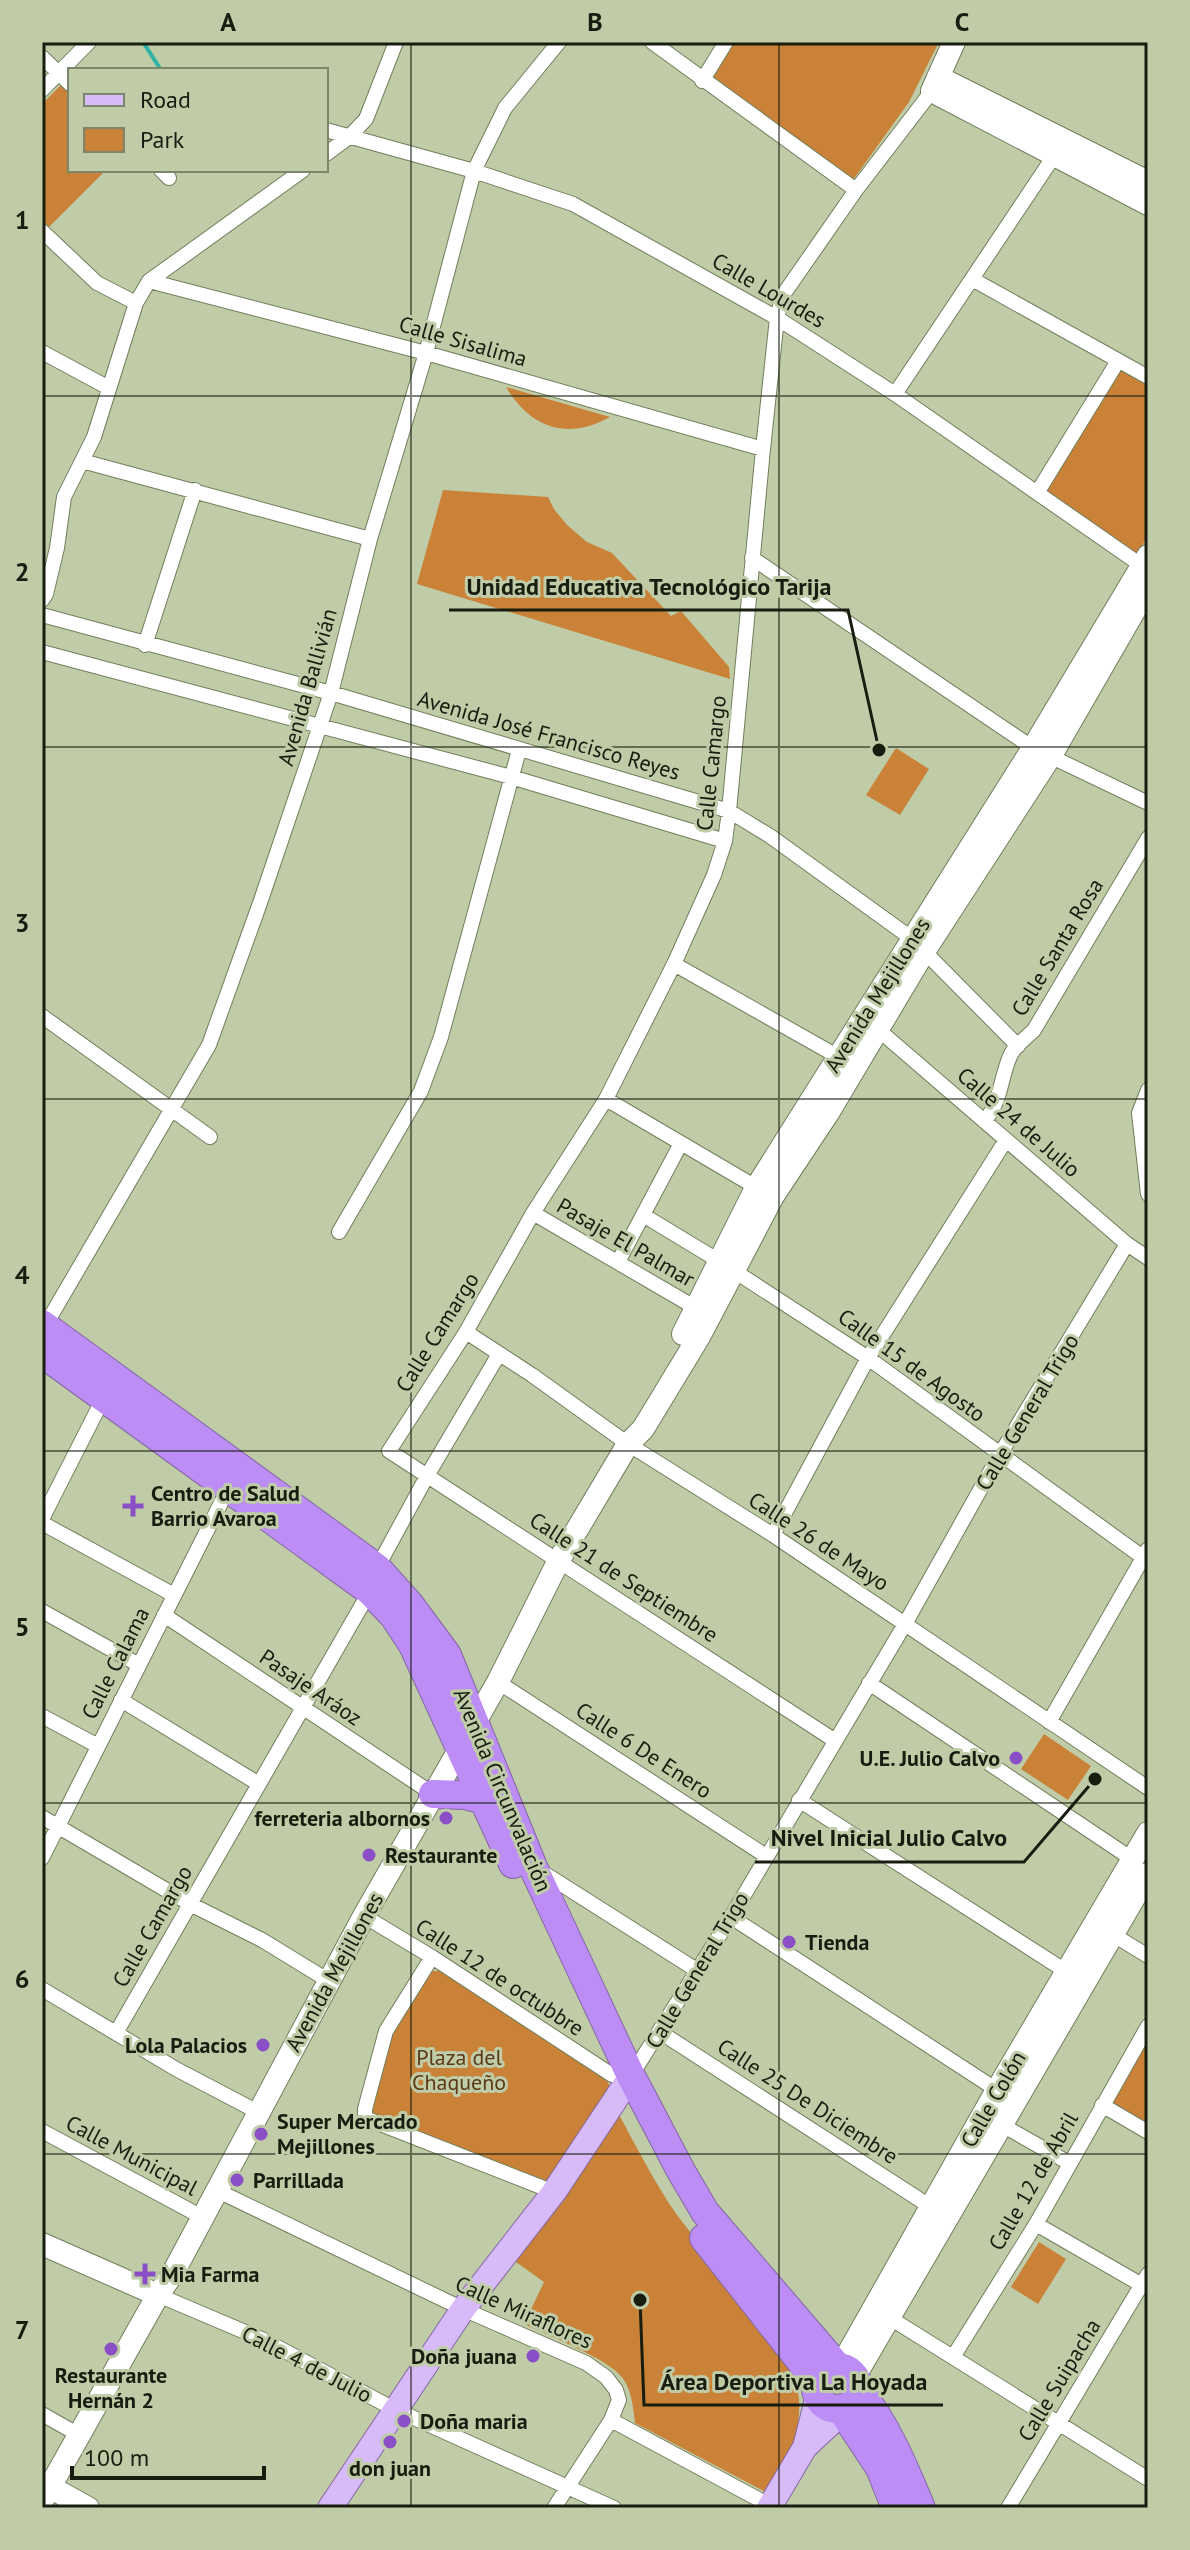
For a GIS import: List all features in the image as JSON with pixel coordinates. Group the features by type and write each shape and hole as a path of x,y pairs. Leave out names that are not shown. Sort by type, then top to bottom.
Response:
{"highway":[{"name":"Avenida Circunvalación","path":"43,1334 228,1489 374,1580"},
{"name":"Avenida Circunvalación","path":"109,1388 410,1605 447,1655 484,1800 621,2081 661,2135 705,2212 838,2387 896,2508"},
{"name":"Avenida Circunvalación","path":"468,1734 533,1867 621,2081"},
{"path":"433,1794 456,1794 484,1800"},
{"name":"Avenida Circunvalación","path":"838,2387 877,2412 893,2440 921,2508"}],"main road":[{"name":"Calle General Trigo","path":"330,2508 463,2309 554,2192 621,2081"},
{"path":"770,2507 838,2387"}],"street":[{"path":"71,68 89,42"},
{"path":"328,153 366,119 396,42"},
{"name":"Avenida Ballivián","path":"43,1334 209,1045 331,693 370,539 426,353 474,171 505,108 559,42"},
{"path":"652,42 856,190"},
{"path":"702,81 726,42"},
{"path":"935,84 954,42"},
{"path":"42,57 64,79 42,90"},
{"path":"935,84 1054,156 1148,204"},
{"path":"935,84 1148,182"},
{"name":"Calle Camargo","path":"389,1451 466,1332 533,1213 606,1099 674,964 714,875 725,841 729,811 763,449 777,318 783,295 935,84"},
{"name":"Calle Lourdes","path":"328,131 474,171 573,204 777,318 895,394 1147,570"},
{"path":"895,394 1054,156"},
{"path":"42,600 57,548 64,497 94,437 136,303 149,281 300,172"},
{"path":"42,231 97,283 136,303"},
{"path":"972,279 1148,377"},
{"name":"Calle Sisalima","path":"149,281 426,353 763,449"},
{"path":"42,352 109,388"},
{"path":"1037,493 1118,361"},
{"path":"82,461 370,539"},
{"path":"145,645 195,490"},
{"path":"752,558 1041,752 1148,803"},
{"name":"Avenida Mejillones","path":"628,1444 632,1423 696,1308 726,1265 765,1192 918,944 1041,752 1147,570"},
{"name":"Avenida José Francisco Reyes","path":"42,615 331,693 729,811 770,836 918,944 1018,1046"},
{"path":"42,652 511,777 725,841"},
{"path":"339,1232 421,1091 441,1037 519,750"},
{"name":"Calle Santa Rosa","path":"984,1121 993,1112 1007,1065 1018,1046 1034,1030 1148,838"},
{"path":"674,964 847,1061"},
{"path":"42,1016 210,1137"},
{"name":"Calle 24 de Julio","path":"870,1023 1127,1244 1146,1253"},
{"path":"1148,1090 1141,1103 1148,1194"},
{"path":"606,1099 765,1192"},
{"path":"773,1535 868,1358 1006,1140"},
{"path":"618,1262 680,1145"},
{"name":"Pasaje El Palmar","path":"533,1213 696,1308"},
{"name":"Calle 15 de Agosto","path":"643,1215 868,1358 999,1456 1146,1556"},
{"name":"Calle General Trigo","path":"621,2081 660,2032 731,1917 905,1624 999,1456 1127,1244"},
{"name":"Avenida Mejillones","path":"46,2494 173,2273 364,1916 498,1682 559,1560 628,1444 643,1429 700,1335 726,1265"},
{"name":"Calle 26 de Mayo","path":"466,1332 628,1444 773,1535 1148,1788"},
{"name":"Calle Camargo","path":"116,2033 303,1708 427,1476 499,1354"},
{"path":"109,1388 42,1521 174,1595"},
{"name":"Calle 21 de Septiembre","path":"389,1451 834,1740"},
{"name":"Calle Calama","path":"42,1858 228,1489"},
{"path":"1049,1722 1146,1556"},
{"path":"42,1611 139,1665"},
{"name":"Pasaje Aráoz","path":"164,1615 433,1794"},
{"name":"Calle 6 De Enero","path":"498,1682 766,1856"},
{"path":"869,1683 1140,1866"},
{"path":"121,1700 259,1784"},
{"path":"42,1716 98,1746"},
{"path":"799,1800 1067,1972"},
{"path":"42,1817 329,1981"},
{"name":"Calle Colón","path":"838,2387 890,2318 1002,2125 1103,1929 1140,1866 1148,1833"},
{"path":"533,1867 698,1971"},
{"name":"Calle 12 de octubbre","path":"364,1916 621,2081"},
{"path":"731,1917 997,2090"},
{"path":"1103,1929 1148,1956"},
{"name":"Calle Colón","path":"838,2387 849,2352 997,2090 1067,1972 1103,1929"},
{"path":"432,1957 386,2031 365,2118 554,2192"},
{"path":"42,1989 258,2112"},
{"name":"Calle 12 de Abril","path":"953,2357 1036,2224 1148,2026"},
{"name":"Calle 25 De Diciembre","path":"660,2032 931,2207"},
{"path":"1102,2105 1148,2132"},
{"path":"1002,2125 1069,2163"},
{"name":"Calle Municipal","path":"42,2131 202,2217"},
{"name":"Calle Miraflores","path":"216,2190 463,2309 586,2363 606,2377 616,2390 619,2400 611,2420"},
{"path":"1036,2224 1145,2280"},
{"name":"Calle 4 de Julio","path":"42,2244 264,2340 394,2409 614,2508"},
{"name":"Calle Suipacha","path":"1008,2508 1145,2280"},
{"path":"890,2318 1148,2479"},
{"path":"42,2414 79,2435"},
{"path":"554,2508 611,2420 770,2507"},
{"path":"46,2494 88,2508"}],"green space":[{"path":"735,42 939,42 909,102 853,180 712,79"},
{"path":"61,85 68,92 68,172 104,172 49,227 42,220 42,104"},
{"path":"1120,369 1148,384 1148,536 1137,554 1047,491"},
{"path":"506,387 610,417 579,428 551,426 526,412"},
{"path":"443,490 548,497 567,525 587,542 612,553 671,616 681,611 729,667 730,679 417,584"},
{"path":"896,748 929,769 900,815 866,795"},
{"path":"1044,1734 1091,1766 1068,1800 1021,1769"},
{"name":"Plaza del Chaqueño","path":"432,1971 442,1971 607,2081 612,2090 556,2176 547,2181 372,2115 389,2037"},
{"path":"1148,2038 1148,2119 1146,2123 1110,2104"},
{"path":"616,2109 677,2215 765,2325 792,2371 798,2391 799,2419 788,2457 769,2494 635,2423 629,2390 617,2372 593,2356 524,2324 544,2282 509,2257"},
{"path":"1039,2242 1066,2259 1038,2304 1011,2287"}],"waterway":[{"path":"143,42 160,68"}],"place":[{"name":"Unidad Educativa Tecnológico Tarija","path":"879,750"},
{"name":"Centro de Salud Barrio Avaroa","path":"133,1506"},
{"name":"U.E. Julio Calvo","path":"1016,1758"},
{"name":"Nivel Inicial Julio Calvo","path":"1095,1779"},
{"name":"ferreteria albornos","path":"446,1818"},
{"name":"Restaurante","path":"369,1855"},
{"name":"Tienda","path":"789,1942"},
{"name":"Lola Palacios","path":"263,2045"},
{"name":"Super Mercado Mejillones","path":"261,2134"},
{"name":"Parrillada","path":"237,2180"},
{"name":"Mia Farma","path":"145,2274"},
{"name":"Área Deportiva La Hoyada","path":"640,2300"},
{"name":"Restaurante Hernán 2","path":"111,2349"},
{"name":"Doña juana","path":"533,2356"},
{"name":"Doña maria","path":"404,2421"},
{"name":"don juan","path":"390,2442"}]}
